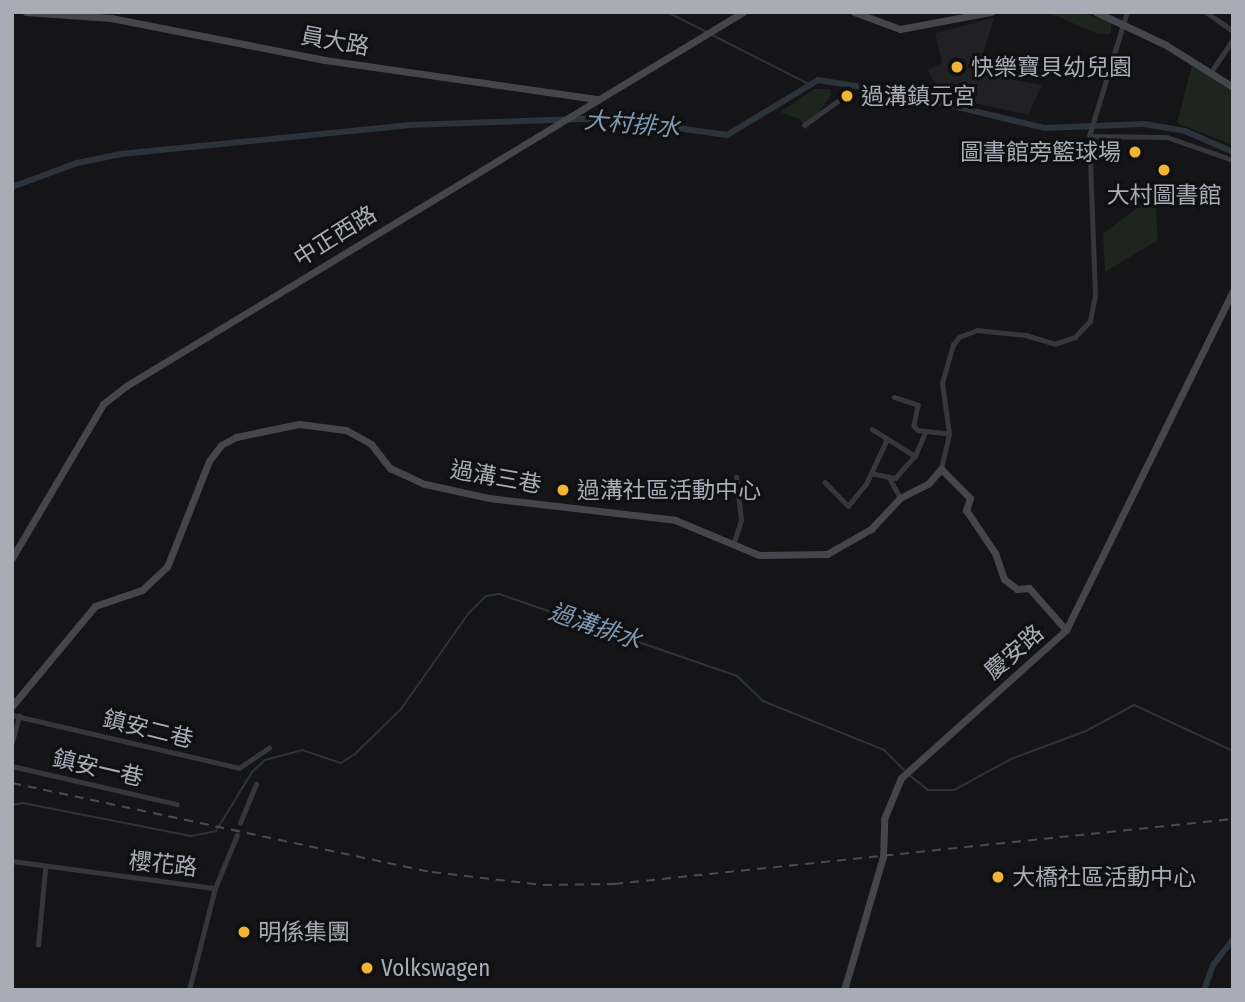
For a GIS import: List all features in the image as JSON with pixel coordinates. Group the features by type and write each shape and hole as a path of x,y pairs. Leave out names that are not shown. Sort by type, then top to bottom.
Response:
{"street":[{"name":"員大路","path":"26,12 111,18 348,64 597,99"},
{"name":"中正西路","path":"12,558 103,404 126,386 743,12"},
{"path":"856,13 900,29 991,12"},
{"path":"1096,12 1121,22 1233,87"},
{"path":"1066,630 1029,588 1017,590 1004,579 995,553 966,510 970,498 941,469 949,434 942,393 953,345 965,333 977,330 1026,335 1055,344 1075,337 1090,321 1095,296 1089,136 1121,22 1127,12"},
{"path":"1206,12 1233,31"},
{"path":"1210,73 1233,39"},
{"path":"804,125 842,99"},
{"path":"1089,136 1167,136 1233,160"},
{"name":"慶安路","path":"844,990 883,857 884,819 901,778 1066,630 1233,290"},
{"path":"894,397 918,405 914,426 925,433 949,434"},
{"name":"過溝三巷","path":"12,706 94,606 142,590 167,567 209,461 221,445 236,437 299,424 332,426 371,444 390,468 425,484 489,498 675,520 759,555 827,554 871,529 900,498 928,484 941,469"},
{"path":"872,429 915,456"},
{"path":"871,472 895,478 915,456 925,433"},
{"path":"825,482 848,506 871,472 887,439"},
{"path":"733,546 741,520 736,477"},
{"path":"889,477 900,498"},
{"path":"12,742 15,716"},
{"name":"鎮安二巷","path":"15,716 239,768 269,748"},
{"name":"鎮安一巷","path":"12,766 177,804"},
{"path":"240,824 256,783"},
{"path":"215,888 237,835"},
{"name":"櫻花路","path":"12,861 45,869 215,888 194,955 189,990"},
{"path":"38,945 45,869"}],"shaded area":[{"path":"1047,12 1079,12 1111,22 1111,34 1098,34"},
{"name":"快樂寶貝幼兒園","path":"994,18 977,73 1042,85 1028,115 940,95 928,70 942,63 935,33"},
{"path":"1192,65 1233,90 1233,145 1177,123"},
{"path":"814,89 830,89 831,95 806,130 800,119 780,112"},
{"path":"1155,194 1158,240 1105,272 1103,234"}],"waterway":[{"path":"667,12 707,32"},
{"path":"712,35 807,83"},
{"name":"大村排水","path":"12,187 77,163 121,154 409,125 605,118 727,135 818,80 904,94 1045,128 1144,124 1185,131 1233,152"},
{"name":"過溝排水","path":"12,805 23,803 191,836 216,831 252,772 265,760 302,750 341,763 355,754 401,709 468,614 486,596 499,594 737,676 763,701 884,750 904,770"},
{"name":"過溝排水","path":"908,774 928,790 954,790 1011,759 1086,731 1134,705 1233,751"},
{"path":"1204,990 1213,965 1233,939"}],"railway":[{"path":"12,783 432,872 543,885 614,884 1233,819"}],"place":[{"name":"快樂寶貝幼兒園","path":"957,67"},
{"name":"過溝鎮元宮","path":"847,96"},
{"name":"圖書館旁籃球場","path":"1135,152"},
{"name":"大村圖書館","path":"1164,170"},
{"name":"過溝社區活動中心","path":"563,490"},
{"name":"大橋社區活動中心","path":"998,877"},
{"name":"明係集團","path":"244,932"},
{"name":"Volkswagen","path":"367,968"}]}
